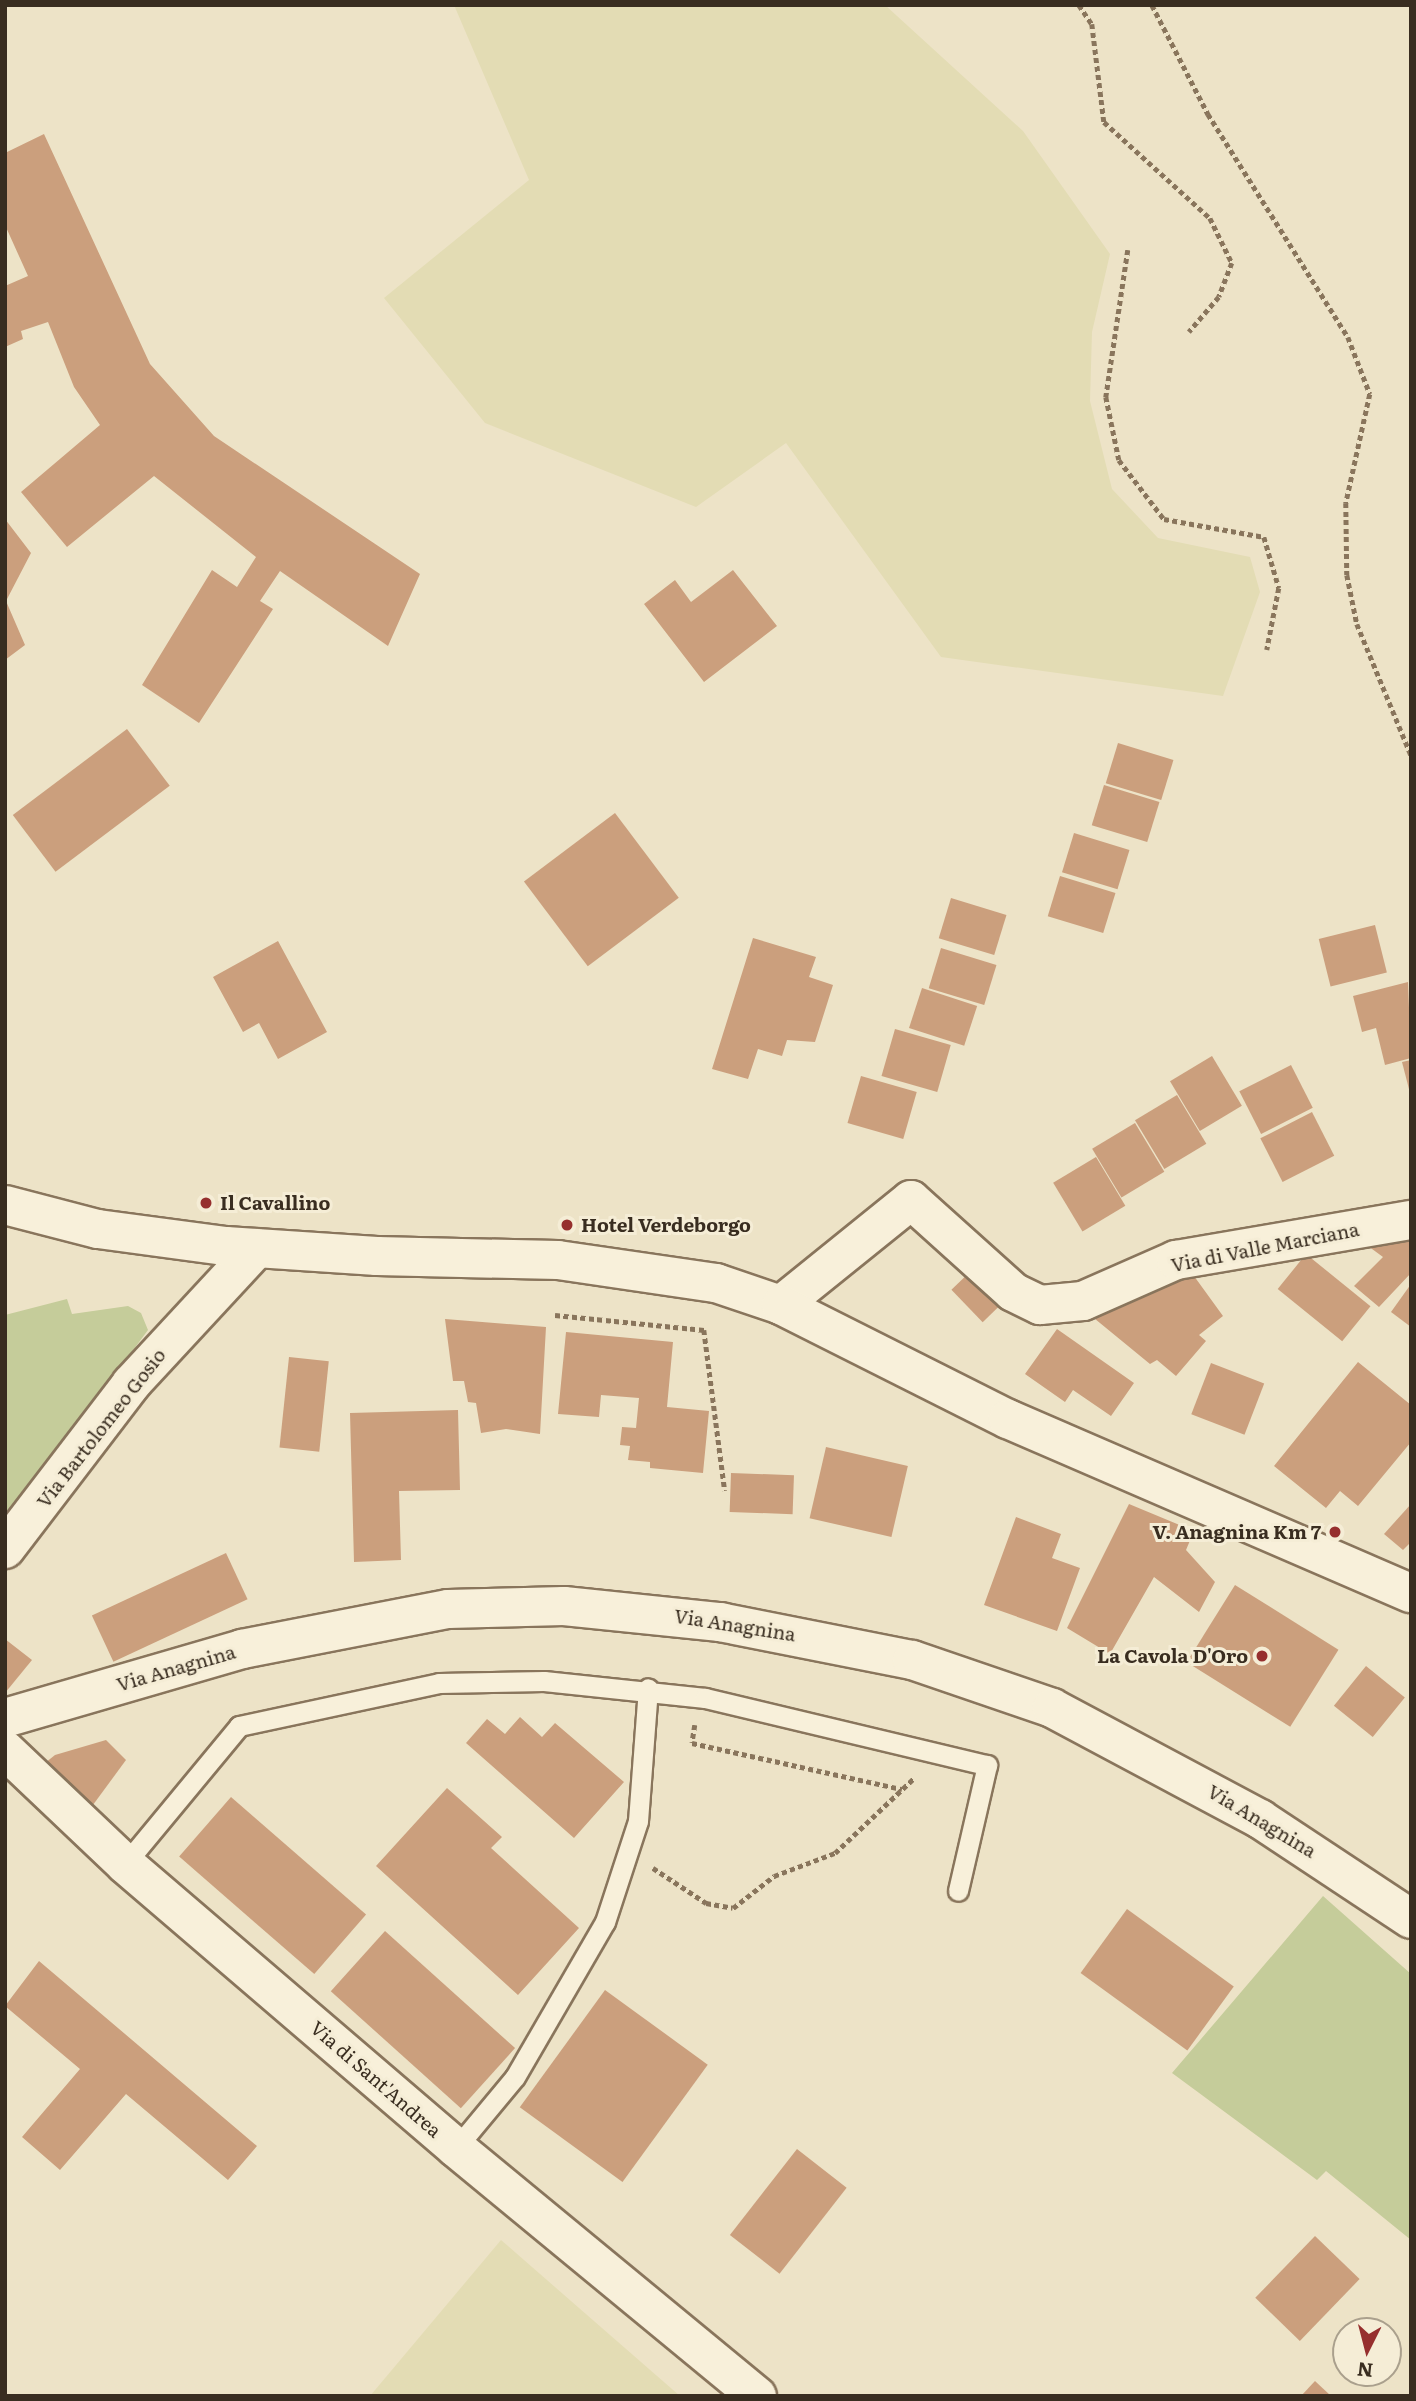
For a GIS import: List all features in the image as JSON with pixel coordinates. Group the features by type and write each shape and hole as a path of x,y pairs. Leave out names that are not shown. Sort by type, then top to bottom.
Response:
{"main road":[{"name":"Via di Valle Marciana","path":"781,1305 914,1198 1013,1292 1041,1305 1083,1301 1176,1259 1411,1220"},
{"path":"5,1205 98,1229 257,1248 622,1266 716,1283 781,1305 1008,1419 1411,1593"},
{"name":"Via Bartolomeo Gosio","path":"5,1549 138,1376 257,1248"},
{"name":"Via Anagnina","path":"5,1718 242,1649 448,1609 564,1606 708,1620 892,1655 1052,1708 1260,1819 1411,1919"},
{"name":"Via di Sant'Andrea","path":"5,1750 125,1864 456,2148 757,2396"}],"lane":[{"path":"125,1864 239,1726 439,1683 544,1681 647,1698 987,1765 958,1891"},
{"path":"456,2148 515,2077 598,1934 638,1821 647,1698"}],"path":[{"path":"1079,5 1095,37 1104,122 1210,218 1232,262 1219,297 1189,332"},
{"path":"1152,5 1208,114 1348,337 1370,394 1346,503 1347,575 1357,624 1411,755"},
{"path":"1128,250 1106,397 1119,460 1164,519 1264,537 1279,588 1268,650"},
{"path":"555,1315 704,1330 725,1492"},
{"path":"647,1698 696,1714 692,1743 902,1789"},
{"path":"628,1851 706,1903 733,1908 774,1876 835,1853 918,1775"}],"shaded area":[{"path":"454,5 885,5 1023,131 1110,254 1092,332 1090,401 1112,489 1158,538 1250,557 1260,592 1223,696 941,657 786,443 696,507 485,423 384,298 529,180"},
{"path":"501,2240 680,2396 370,2396"}],"green space":[{"path":"67,1299 72,1314 128,1306 141,1313 148,1330 5,1522 5,1315"},
{"path":"1323,1896 1411,1974 1411,2240 1326,2171 1317,2180 1172,2073"}],"building":[{"path":"44,134 150,364 214,436 420,574 388,646 280,571 260,601 273,609 199,723 142,685 212,570 237,587 256,557 154,476 67,547 21,492 100,425 74,387 48,322 21,331 23,339 5,347 5,286 28,276 5,225 5,153"},
{"path":"5,519 31,553 6,601 25,645 5,660"},
{"path":"733,570 777,626 704,682 644,604 675,580 691,602"},
{"path":"127,729 170,786 56,872 13,815"},
{"path":"1118,743 1173,760 1161,800 1106,783"},
{"path":"1104,785 1159,802 1147,842 1092,825"},
{"path":"615,813 679,898 588,966 524,882"},
{"path":"1074,833 1129,850 1117,889 1062,872"},
{"path":"1060,876 1115,893 1103,933 1048,916"},
{"path":"951,898 1006,915 994,955 939,938"},
{"path":"1375,925 1387,973 1331,987 1319,939"},
{"path":"753,938 816,957 809,977 833,985 815,1042 787,1040 782,1056 758,1049 748,1079 712,1069"},
{"path":"278,941 327,1032 278,1059 259,1023 243,1032 213,977"},
{"path":"941,948 996,965 984,1005 929,988"},
{"path":"1408,982 1411,1058 1385,1065 1376,1028 1362,1032 1353,996"},
{"path":"922,988 977,1006 964,1046 909,1028"},
{"path":"895,1029 951,1045 937,1092 881,1076"},
{"path":"1212,1056 1242,1106 1200,1131 1170,1081"},
{"path":"1411,1060 1411,1093 1410,1093 1402,1062"},
{"path":"1291,1065 1313,1108 1261,1134 1239,1091"},
{"path":"861,1076 917,1092 903,1139 847,1123"},
{"path":"1177,1095 1206,1144 1164,1169 1135,1120"},
{"path":"1312,1112 1334,1156 1283,1182 1260,1138"},
{"path":"1135,1123 1164,1172 1121,1198 1092,1149"},
{"path":"1096,1157 1125,1206 1082,1232 1053,1183"},
{"path":"1411,1234 1411,1273 1379,1307 1354,1286 1383,1257 1368,1246"},
{"path":"1306,1254 1371,1306 1342,1341 1278,1289"},
{"path":"973,1269 1004,1301 983,1322 951,1290"},
{"path":"1194,1276 1223,1316 1199,1335 1206,1341 1176,1376 1157,1360 1150,1364 1089,1314"},
{"path":"1411,1284 1411,1327 1391,1312"},
{"path":"445,1319 546,1327 540,1434 506,1429 481,1433 476,1403 468,1402 464,1381 453,1381"},
{"path":"1057,1329 1134,1383 1111,1416 1073,1390 1065,1402 1025,1374"},
{"path":"566,1332 673,1342 667,1407 709,1411 703,1473 650,1468 650,1462 628,1460 630,1446 620,1445 622,1427 636,1428 639,1398 601,1395 599,1417 558,1414"},
{"path":"289,1357 329,1361 319,1452 279,1448"},
{"path":"1358,1362 1411,1405 1411,1442 1358,1506 1340,1491 1326,1508 1274,1466"},
{"path":"1211,1363 1264,1383 1245,1435 1191,1414"},
{"path":"458,1410 460,1490 399,1491 401,1560 354,1562 350,1413"},
{"path":"826,1447 908,1466 891,1537 810,1518"},
{"path":"731,1473 794,1475 793,1514 730,1512"},
{"path":"1129,1504 1194,1531 1186,1550 1215,1582 1199,1612 1154,1577 1110,1654 1067,1628"},
{"path":"1411,1504 1411,1542 1403,1550 1384,1534"},
{"path":"1016,1517 1061,1534 1052,1558 1080,1568 1057,1631 984,1605"},
{"path":"226,1553 248,1599 113,1662 92,1616"},
{"name":"La Cavola D'Oro","path":"1235,1585 1338,1650 1290,1727 1187,1662"},
{"path":"5,1639 32,1660 5,1693"},
{"path":"1366,1666 1405,1697 1373,1737 1334,1706"},
{"path":"520,1717 542,1737 555,1723 624,1782 574,1838 466,1743 487,1719 505,1734"},
{"path":"106,1740 126,1760 90,1809 40,1767 55,1755"},
{"path":"447,1788 502,1837 491,1848 579,1928 518,1995 376,1866"},
{"path":"231,1797 366,1914 314,1974 179,1857"},
{"path":"1127,1909 1234,1987 1187,2050 1081,1973"},
{"path":"385,1931 515,2048 461,2108 331,1991"},
{"path":"39,1961 257,2146 228,2180 126,2094 60,2170 22,2137 80,2069 5,2006"},
{"path":"605,1990 708,2065 623,2182 520,2107"},
{"path":"797,2149 847,2188 780,2274 730,2235"},
{"path":"1315,2236 1360,2279 1300,2341 1255,2298"},
{"path":"1315,2381 1331,2396 1301,2396"}],"place":[{"name":"Il Cavallino","path":"206,1203"},
{"name":"Hotel Verdeborgo","path":"567,1225"},
{"name":"V. Anagnina Km 7","path":"1335,1532"},
{"name":"La Cavola D'Oro","path":"1262,1656"}]}
